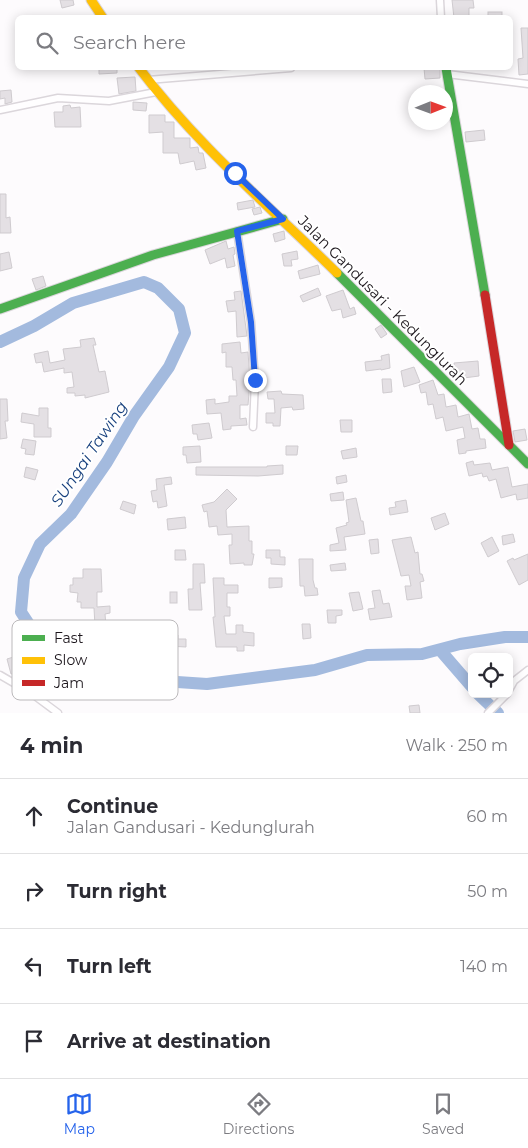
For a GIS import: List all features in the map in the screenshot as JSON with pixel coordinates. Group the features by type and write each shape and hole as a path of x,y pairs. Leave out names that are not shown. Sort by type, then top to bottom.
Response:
{"street":[{"path":"91,0 101,15"},
{"path":"440,0 441,15"},
{"name":"Jalan Gandusari - Kedunglurah","path":"140,70 156,92 235,173 528,464"},
{"path":"148,80 267,70"},
{"path":"509,445 467,184 446,71 528,84"},
{"path":"0,110 58,98 109,101 156,92"},
{"path":"0,309 153,255 283,219"},
{"path":"237,231 251,322 255,380 253,427"},
{"path":"513,684 528,670"},
{"path":"0,675 12,682"},
{"path":"488,713 503,698"},
{"path":"40,700 58,713"}],"building":[{"path":"60,0 73,0 74,5 62,8"},
{"path":"452,0 473,0 474,8 469,8 469,15 454,15"},
{"path":"488,12 502,12 502,15 488,15"},
{"path":"521,28 528,28 528,74 519,75 518,59 523,58"},
{"path":"99,70 117,70 117,73 99,74"},
{"path":"424,70 440,70 440,78 425,79"},
{"path":"135,77 136,91 119,94 117,78"},
{"path":"11,90 12,102 5,104 5,98 0,99 0,91"},
{"path":"133,102 147,103 146,111 133,110"},
{"path":"70,105 71,108 80,107 81,127 55,127 54,112 63,112 63,106"},
{"path":"149,115 165,115 165,122 174,122 174,138 190,138 190,148 198,147 199,153 203,153 206,168 196,170 194,161 180,164 178,153 163,153 163,132 149,133"},
{"path":"484,130 485,140 466,142 465,132"},
{"path":"0,194 6,194 6,218 10,217 11,233 0,233"},
{"path":"253,200 255,207 238,210 237,203"},
{"path":"260,207 262,213 254,215 252,209"},
{"path":"284,231 285,239 275,242 273,234"},
{"path":"226,241 228,249 234,247 235,266 227,268 225,258 210,264 205,250"},
{"path":"297,251 298,259 291,260 292,266 284,266 282,254"},
{"path":"9,252 12,268 0,271 0,254"},
{"path":"318,265 320,274 300,279 298,271"},
{"path":"43,276 46,286 36,290 32,279"},
{"path":"318,288 321,295 303,302 300,296"},
{"path":"343,290 350,309 354,307 356,314 343,318 341,309 332,311 326,296"},
{"path":"241,291 247,336 237,337 236,311 228,312 226,301 235,300 234,292"},
{"path":"381,325 387,334 381,338 375,329"},
{"path":"94,338 96,345 93,345 99,372 105,371 109,392 85,398 85,395 75,396 75,393 67,393 67,388 74,387 72,372 64,373 64,368 44,372 42,362 36,363 34,354 48,351 50,363 65,360 63,349 81,347 80,340"},
{"path":"240,342 241,353 248,352 250,381 248,405 240,405 240,419 246,418 247,425 231,426 231,429 223,430 221,413 207,414 206,400 215,399 215,404 229,402 229,396 237,396 236,380 233,380 232,367 226,367 226,352 222,353 222,344"},
{"path":"389,354 390,368 366,371 365,362 382,360 381,356"},
{"path":"478,361 479,376 456,379 454,363"},
{"path":"414,367 420,382 404,387 401,371"},
{"path":"382,379 391,379 392,392 383,393"},
{"path":"433,380 438,395 444,394 446,407 456,405 458,417 469,414 472,429 478,428 480,439 485,439 486,448 459,454 457,440 465,438 463,427 446,431 443,417 436,419 433,404 428,405 426,392 421,393 419,385"},
{"path":"281,391 282,394 303,395 304,409 281,408 280,426 273,426 273,423 266,423 266,413 275,413 274,399 268,399 267,392"},
{"path":"0,399 7,399 8,421 5,421 7,438 0,439"},
{"path":"39,408 48,408 48,428 51,428 51,437 34,437 34,424 21,422 22,413 39,416"},
{"path":"340,420 352,420 352,432 341,432"},
{"path":"209,423 212,438 198,440 197,434 193,434 192,425"},
{"path":"525,429 527,440 515,442 513,431"},
{"path":"23,439 36,441 34,455 25,454 26,449 21,448"},
{"path":"200,446 201,462 187,463 186,455 183,455 183,447"},
{"path":"286,446 298,446 297,455 286,455"},
{"path":"356,448 357,457 343,459 341,451"},
{"path":"473,461 474,465 490,463 492,470 508,467 512,487 528,484 528,498 517,500 516,494 501,498 496,479 489,481 487,476 483,477 482,473 469,476 466,463"},
{"path":"283,465 283,474 258,476 196,475 196,467 267,467"},
{"path":"26,467 38,470 35,480 24,477"},
{"path":"346,475 347,482 337,484 336,477"},
{"path":"171,477 172,484 164,485 167,506 158,508 157,501 153,502 151,491 157,490 156,479"},
{"path":"227,489 237,499 226,510 227,527 249,526 249,541 252,541 252,554 254,554 252,565 244,565 244,563 230,564 229,545 232,545 232,534 218,535 217,526 209,527 207,511 204,512 202,505 214,502"},
{"path":"343,492 344,500 331,501 330,494"},
{"path":"356,498 365,534 344,537 346,550 330,551 330,545 339,543 336,528 347,525 346,523 349,522 346,500"},
{"path":"406,500 408,512 390,515 389,508 396,507 395,502"},
{"path":"123,501 136,505 134,514 120,509"},
{"path":"445,513 449,524 435,530 431,518"},
{"path":"185,517 186,528 168,530 167,519"},
{"path":"513,534 515,542 503,545 502,536"},
{"path":"411,537 415,553 418,552 420,574 422,574 424,581 420,582 422,598 407,600 405,586 411,586 409,575 401,576 392,540"},
{"path":"492,537 499,551 488,557 481,543"},
{"path":"378,539 379,553 371,554 369,540"},
{"path":"175,550 185,550 186,560 175,560"},
{"path":"266,550 280,550 280,557 285,557 285,565 271,564 271,558 266,558"},
{"path":"528,554 528,580 519,585 507,561"},
{"path":"299,559 313,559 313,580 318,595 305,596 304,586 300,586"},
{"path":"345,563 346,570 331,571 330,565"},
{"path":"193,564 204,564 205,583 200,583 202,610 189,610 188,589 193,589"},
{"path":"83,569 101,569 102,592 97,592 97,607 110,606 110,613 105,614 106,620 95,620 94,608 81,608 81,602 77,602 78,593 70,592 73,578 83,578"},
{"path":"213,578 224,578 224,585 238,585 238,593 227,593 227,607 230,607 230,616 224,616 226,634 236,634 236,625 243,625 243,632 254,633 254,646 244,645 244,651 237,651 237,647 216,647 213,617 215,617"},
{"path":"269,578 282,578 282,587 269,588"},
{"path":"380,590 383,604 389,603 392,617 370,620 368,609 375,608 372,591"},
{"path":"170,592 177,592 177,603 170,603"},
{"path":"359,592 363,609 353,611 349,593"},
{"path":"327,610 342,610 342,615 336,616 336,623 328,623"},
{"path":"302,624 310,624 311,638 303,639"},
{"path":"178,639 186,639 186,647 178,647"},
{"path":"12,657 12,674 11,674 7,659"},
{"path":"419,705 420,713 410,713 409,706"}],"waterway":[{"name":"SUngai Tawing","path":"0,342 34,326 73,303 144,282 158,288 179,309 185,333 169,367 134,416 107,462 71,514 40,544 24,578 21,612 26,620"},
{"name":"SUngai Tawing","path":"178,682 207,684 315,670 367,655 422,654 460,644 505,637 528,637"},
{"path":"440,650 468,682"},
{"path":"482,698 498,713"}],"traffic: fast":[{"path":"446,70 485,295"},
{"path":"0,309 153,255 283,219"},
{"path":"337,273 528,464"}],"traffic: slow":[{"path":"91,0 101,15"},
{"path":"141,70 161,96 209,149 337,273"}],"traffic: jam":[{"path":"485,295 509,445"}],"route":[{"path":"235,173 283,219 237,231 251,322 255,380"}]}
